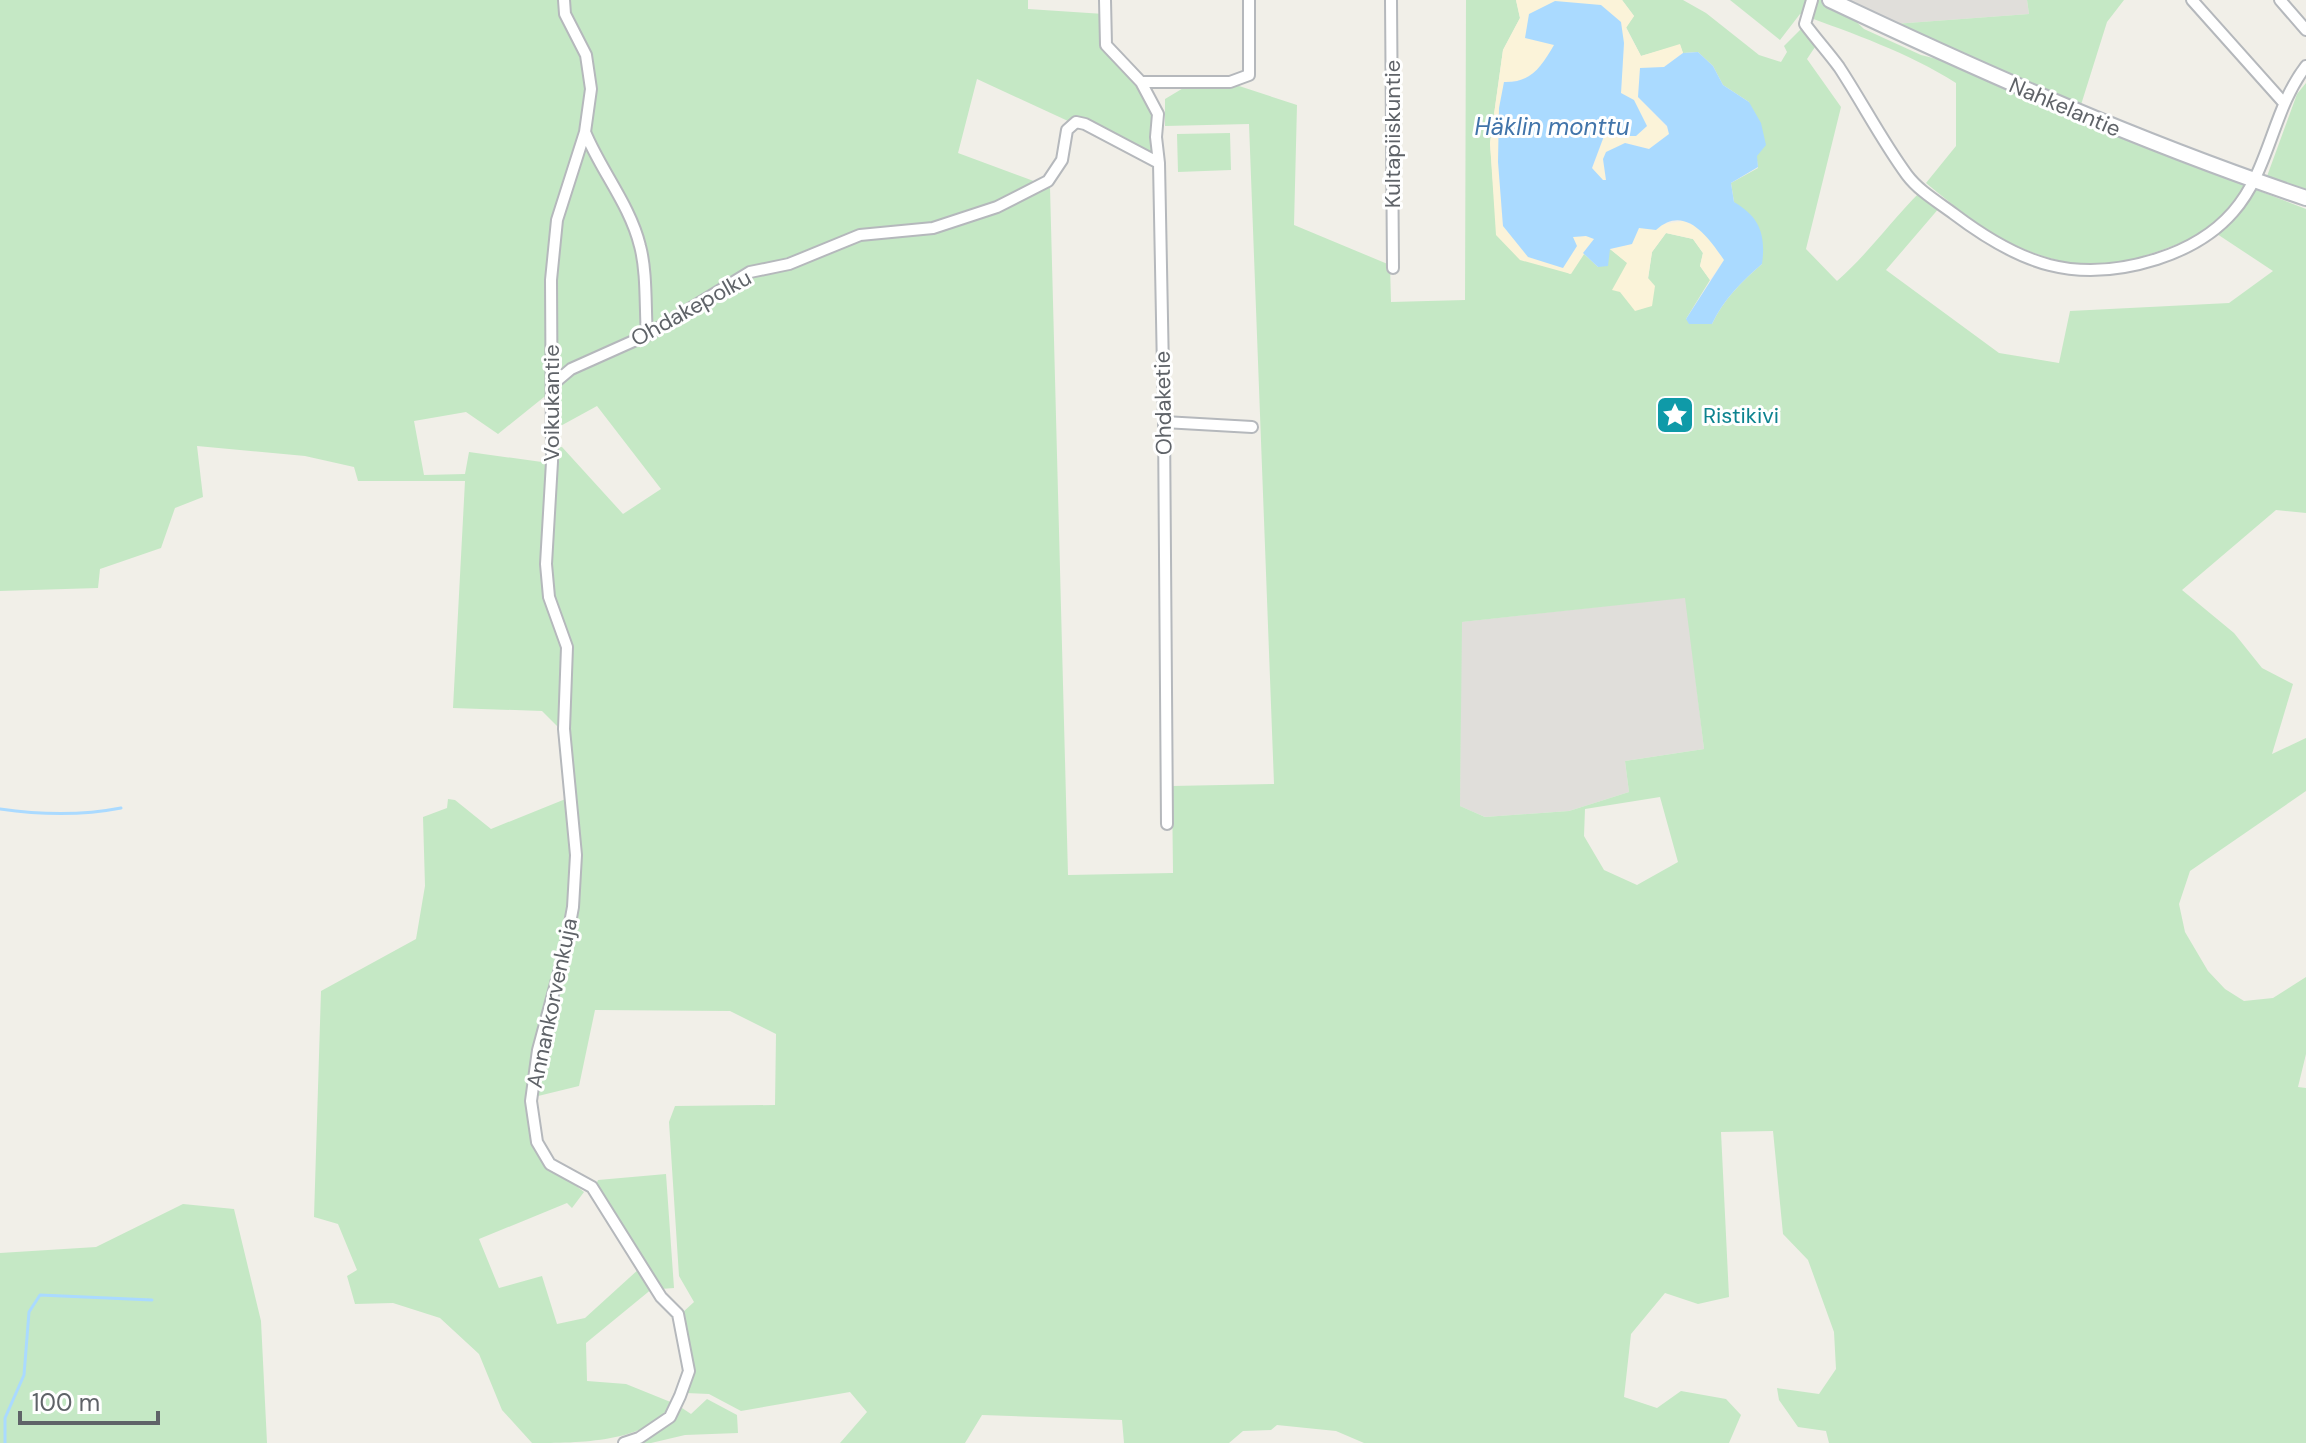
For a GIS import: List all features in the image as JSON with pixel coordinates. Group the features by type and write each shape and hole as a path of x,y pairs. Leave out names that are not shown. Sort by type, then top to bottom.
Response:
{"main road":[{"name":"Nahkelantie","path":"1830,0 2032,94 2137,137 2306,198"}],"street":[{"name":"Voikukantie","path":"564,0 565,14 586,55 591,89 585,132 557,220 551,280 552,462 546,564 549,597 567,647 564,729 571,813"},
{"name":"Ohdaketie","path":"1105,0 1106,45 1141,82 1158,114 1167,824"},
{"path":"1141,82 1230,82 1249,75 1249,0"},
{"name":"Kultapiiskuntie","path":"1391,0 1393,268"},
{"path":"1812,0 1805,24 1838,66 1909,177 1983,236 2025,258 2069,269 2106,272 2176,253 2214,230 2234,211 2254,180 2284,103 2306,66"},
{"path":"2192,0 2284,103"},
{"path":"2280,0 2306,30"},
{"name":"Ohdakepolku","path":"552,385 571,369 647,335 750,272 789,264 860,235 933,228 997,207 1048,181 1062,160 1067,130 1076,122 1159,163"},
{"path":"585,132 621,198 640,247 647,335"},
{"path":"1164,422 1252,427"},
{"name":"Annankorvenkuja","path":"571,813 576,855 573,907 532,1083 531,1101 537,1142 550,1164 592,1187 661,1297 678,1314 689,1371 670,1417 639,1438 624,1443"}],"shaded area":[{"path":"1843,0 2027,0 2029,14 1894,24"},
{"path":"1686,597 1704,749 1625,761 1629,792 1569,811 1485,817 1460,806 1461,622"}],"green space":[{"path":"0,0 561,0 587,70 585,118 553,219 549,393 498,434 466,412 414,421 424,475 465,474 469,452 549,463 544,566 564,647 562,731 542,711 453,708 465,481 358,481 354,467 305,456 197,446 203,497 175,508 161,548 100,569 98,588 0,591"},
{"path":"566,0 1028,0 1028,9 1104,14 1106,45 1141,82 1158,114 1159,163 977,79 958,153 1050,187 1068,875 1173,873 1172,786 1274,784 1249,124 1165,126 1165,99 1185,87 1236,85 1297,105 1294,225 1390,265 1391,302 1465,300 1466,0 1516,0 1520,18 1503,50 1490,143 1497,235 1570,274 1583,253 1598,267 1610,249 1648,279 1652,252 1666,233 1693,239 1703,253 1700,266 1710,280 1686,319 1712,324 1734,291 1762,264 1734,202 1731,183 1758,168 1749,102 1723,85 1713,66 1698,52 1683,53 1680,45 1641,56 1626,27 1634,16 1622,0 1683,0 1706,13 1759,55 1781,62 1787,52 1784,46 1801,29 1817,44 1807,59 1841,107 1806,249 1837,281 1920,192 1940,207 1886,270 1999,353 2059,363 2070,311 2229,303 2273,271 2211,230 2147,255 2100,266 2057,260 2019,247 1972,219 1926,183 1956,146 1956,83 1899,53 1800,14 1780,40 1730,0 1833,0 1864,29 1921,55 1941,60 2057,113 2306,209 2306,513 2276,510 2182,590 2234,633 2262,668 2293,684 2272,754 2306,738 2306,791 2190,871 2179,904 2185,932 2208,971 2225,989 2244,1001 2273,998 2306,977 2306,1054 2298,1087 2306,1088 2306,1443 1829,1443 1826,1431 1798,1427 1779,1400 1777,1388 1819,1394 1836,1369 1834,1332 1808,1260 1783,1234 1773,1131 1721,1132 1729,1297 1698,1304 1665,1293 1631,1334 1624,1397 1657,1408 1681,1391 1726,1399 1741,1415 1729,1443 1364,1443 1336,1431 1277,1425 1271,1430 1243,1431 1229,1443 1124,1443 1122,1420 982,1415 965,1443 840,1443 867,1412 850,1392 741,1411 709,1394 686,1393 682,1313 694,1302 679,1276 669,1122 675,1106 775,1105 776,1034 730,1011 595,1010 579,1086 534,1097 576,908 567,732 571,647 552,596 549,566 556,448 562,447 623,514 661,489 597,406 555,429 555,281 560,221 594,89","holes":["1685,598 1704,749 1625,761 1629,792 1569,811 1485,817 1460,806 1462,622","1660,797 1678,862 1637,885 1604,870 1584,836 1585,809"]},
{"path":"2027,0 2124,0 2107,22 2080,108 1894,24 2029,14"},
{"path":"2306,83 2306,191 2266,179 2297,94"},
{"path":"1230,133 1231,170 1178,172 1177,134"},
{"path":"568,798 573,856 569,907 562,950 534,1050 534,1144 584,1192 572,1208 567,1203 479,1239 499,1288 542,1276 557,1324 585,1318 640,1268 653,1288 586,1343 587,1381 626,1384 673,1403 662,1416 630,1433 590,1441 532,1443 502,1410 479,1354 440,1318 393,1303 355,1304 347,1276 357,1270 338,1224 314,1217 321,991 416,939 425,886 423,817 447,808 448,799 455,800 491,829"},
{"path":"666,1174 674,1288 661,1289 595,1187 598,1180"},
{"path":"183,1204 234,1209 261,1321 267,1443 0,1443 0,1253 96,1247"},
{"path":"707,1399 737,1415 738,1433 685,1435 651,1443 634,1443 679,1406 691,1414"}],"sand":[{"path":"1516,0 1622,0 1634,16 1626,28 1641,56 1680,44 1683,53 1664,67 1640,69 1638,97 1667,127 1669,134 1649,149 1625,143 1603,159 1606,180 1592,169 1604,136 1636,136 1647,126 1641,114 1621,93 1624,43 1554,45 1535,72 1522,79 1504,82 1499,136 1503,226 1594,239 1571,274 1520,260 1496,235 1490,143 1503,50 1520,18"},
{"path":"1683,221 1702,229 1724,260 1710,280 1700,266 1703,253 1693,239 1666,233 1652,252 1648,278 1655,286 1652,306 1635,311 1620,292 1612,290 1627,263 1610,249 1631,244 1639,228"}],"water":[{"name":"Häklin monttu","path":"1555,1 1601,5 1621,22 1624,43 1621,93 1634,100 1647,126 1636,136 1604,136 1592,168 1603,180 1606,180 1603,159 1606,152 1625,143 1649,149 1669,134 1667,126 1638,97 1640,68 1664,67 1683,53 1698,52 1713,66 1723,85 1749,102 1761,123 1766,145 1757,156 1758,167 1731,183 1734,202 1750,214 1759,228 1763,244 1762,264 1734,291 1712,324 1689,324 1686,319 1724,260 1704,234 1686,222 1677,220 1656,230 1639,228 1632,244 1610,249 1608,266 1598,267 1583,253 1594,239 1573,237 1577,246 1563,268 1528,257 1503,226 1498,162 1499,108 1504,82 1528,77 1540,67 1549,53 1554,45 1525,38 1529,14"}],"waterway":[{"path":"0,809 61,814 121,808"},
{"path":"5,1443 5,1418 24,1375 29,1312 40,1295 152,1300"}],"place":[{"name":"Ristikivi","path":"1675,415"}]}
